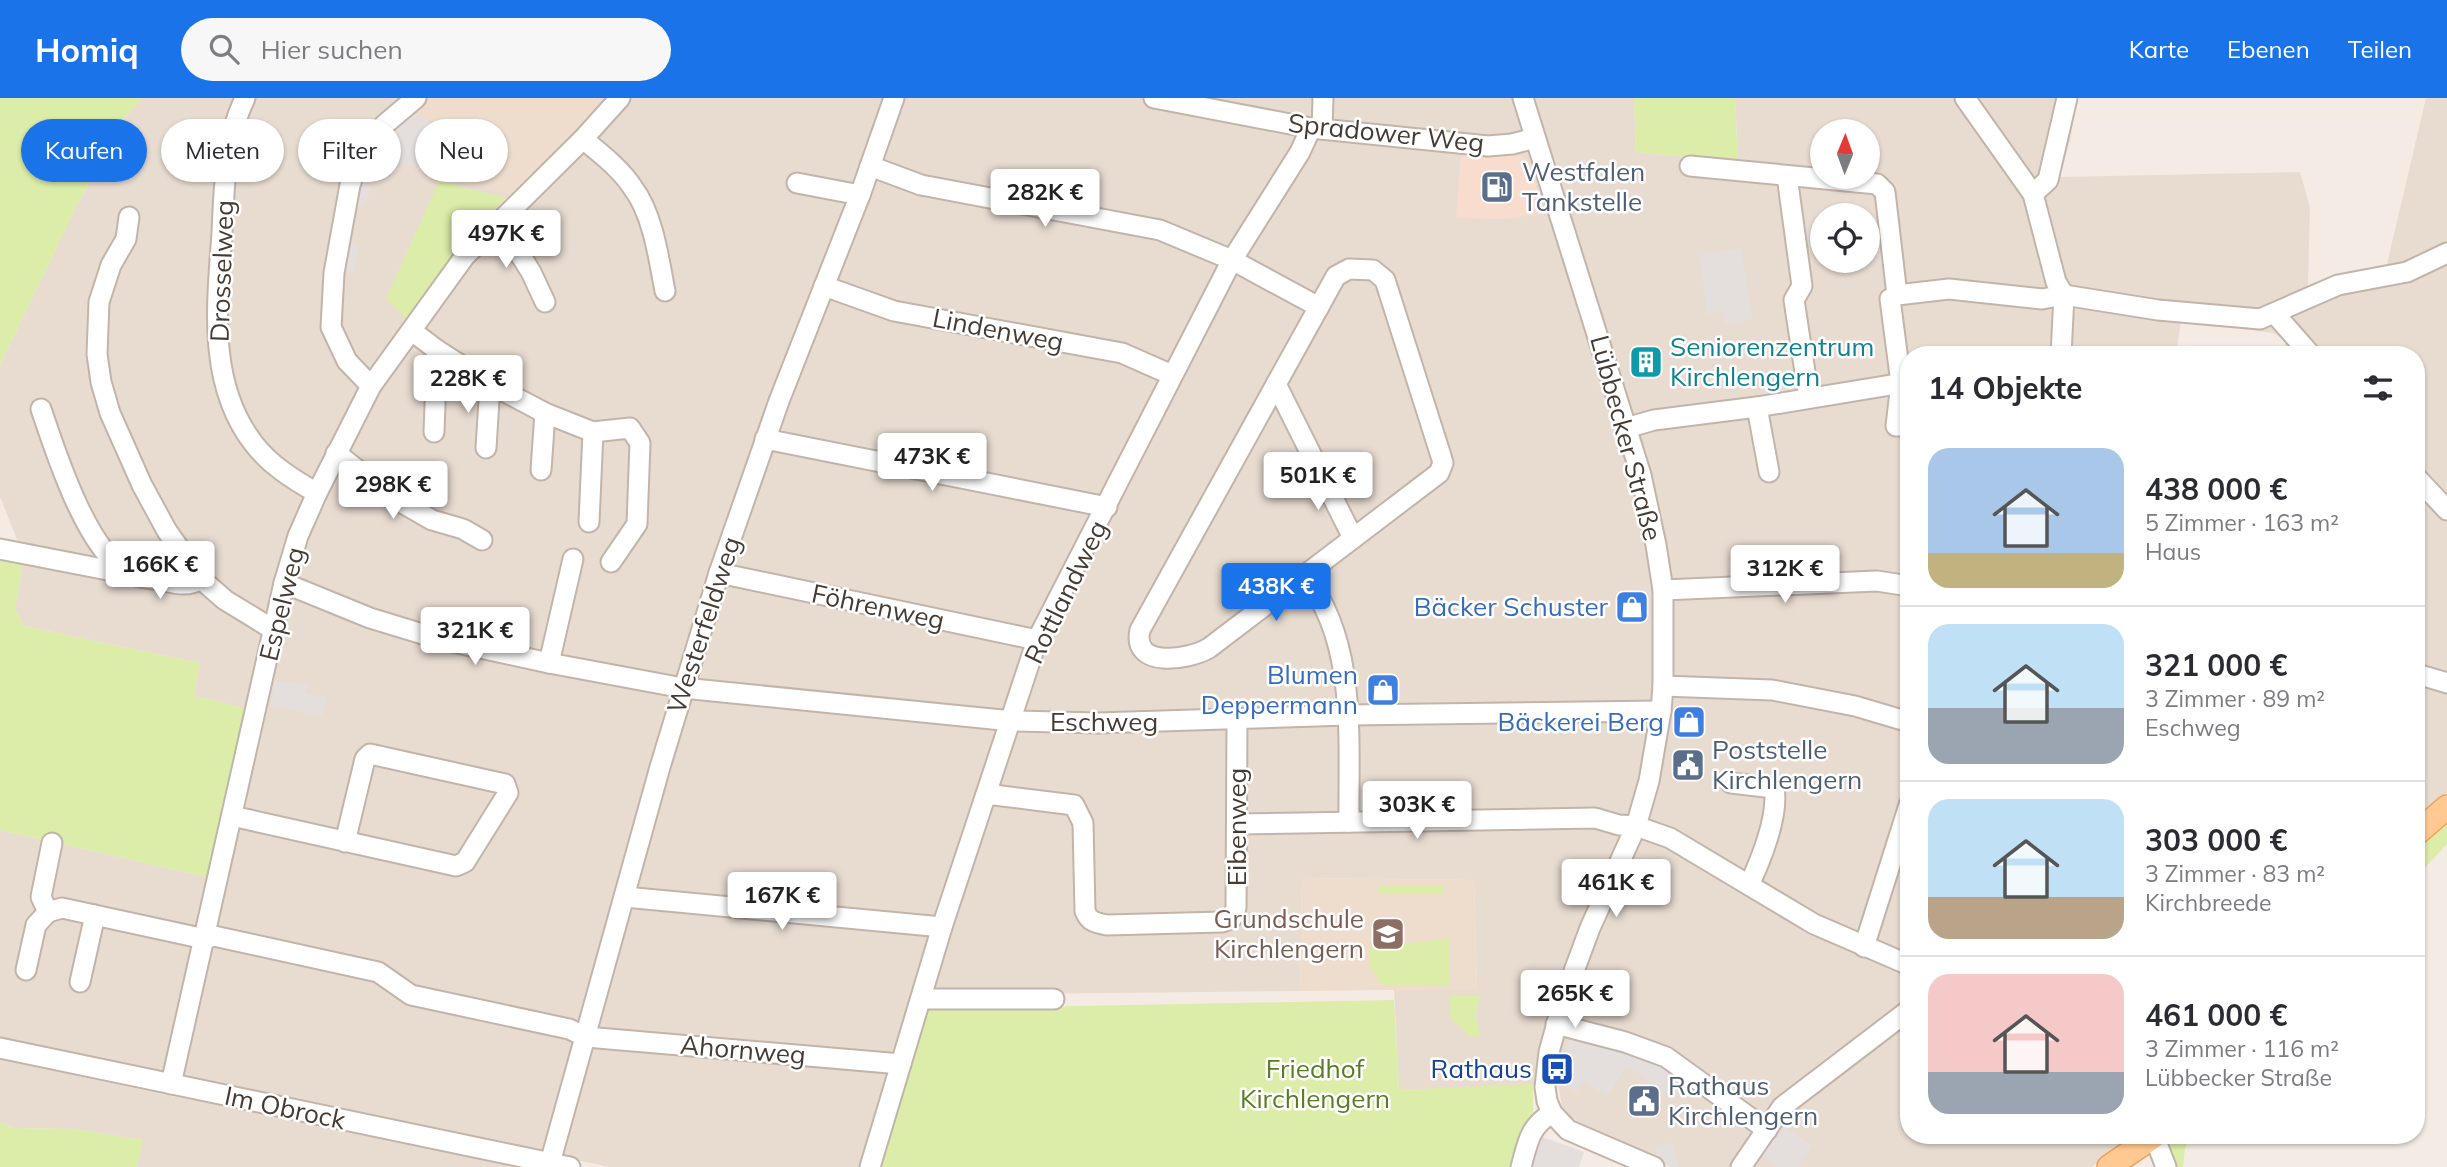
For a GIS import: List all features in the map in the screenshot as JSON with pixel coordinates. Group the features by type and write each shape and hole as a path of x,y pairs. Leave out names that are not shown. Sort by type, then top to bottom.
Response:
{"main road":[{"path":"2425,826 2447,807"},
{"path":"2109,1167 2142,1144"}],"street":[{"name":"Drosselweg","path":"245,98 230,139 226,170 217,333 220,364 228,394 254,444 290,477 317,493"},
{"path":"371,386 347,361 331,327 334,272 350,185 356,168 384,125 416,98"},
{"name":"Espelweg","path":"171,1084 284,583 298,536 317,493 371,386 465,256 583,139 620,98"},
{"name":"Westerfeldweg","path":"550,1163 683,688 719,573 765,439 860,195 894,98"},
{"name":"Spradower Weg","path":"1154,98 1316,128 1488,146 1535,138"},
{"path":"1316,128 1323,98"},
{"name":"Lübbecker Straße","path":"1523,98 1645,489 1663,590 1663,686 1649,781 1636,826 1590,928 1556,1024 1546,1069 1545,1087 1552,1113"},
{"path":"1965,98 2033,194 2056,282 2064,295 2061,346"},
{"path":"2033,194 2048,180 2067,98"},
{"name":"Rottlandweg","path":"870,1167 942,927 1037,640 1232,260 1316,128"},
{"path":"583,139 613,164 635,190 654,234 665,291"},
{"path":"870,166 921,185 1160,230 1232,260 1319,307"},
{"path":"1690,166 1877,184 1885,192 1897,295"},
{"path":"1787,176 1802,286 1794,300 1809,398"},
{"path":"797,183 860,195"},
{"path":"129,217 127,239 111,265 99,302 97,340 101,382 110,413 142,485 167,531 201,579 225,600 274,630"},
{"path":"499,221 531,272 545,302"},
{"path":"1900,355 1890,299 1897,295 1949,289 2042,299 2064,295 2158,310 2260,319 2338,285 2407,272 2447,253"},
{"path":"1373,270 1385,280 1443,463 1438,473 1305,576 1198,654 1188,657 1151,656 1144,653 1139,647 1140,630 1319,307 1336,276 1342,271 1373,270"},
{"name":"Lindenweg","path":"824,286 894,311 1122,353 1172,375"},
{"path":"2276,314 2303,346"},
{"path":"412,331 490,384 545,413 593,432 630,428 640,443 637,524 611,562"},
{"path":"434,432 437,350"},
{"path":"486,448 490,384"},
{"path":"1276,384 1353,538"},
{"path":"1626,428 1654,420 1757,407 1900,384"},
{"path":"1757,407 1769,472"},
{"path":"1900,407 1896,426 1900,426"},
{"path":"41,409 61,467 85,519 105,551 122,568 134,575 185,585 201,579"},
{"path":"541,470 545,413"},
{"path":"589,522 593,432"},
{"path":"765,439 1107,507"},
{"path":"336,453 392,497 432,520 463,528 482,540"},
{"path":"2425,487 2447,510"},
{"path":"0,549 118,572 122,568"},
{"path":"550,663 573,559"},
{"name":"Föhrenweg","path":"719,573 1037,640"},
{"path":"1305,576 1324,603 1332,621 1342,664 1348,715 1349,822"},
{"path":"1663,590 1877,581 1900,585"},
{"name":"Eschweg","path":"284,583 370,618 439,639 550,663 683,688 1012,721 1098,723 1348,715 1661,711"},
{"path":"2425,677 2447,683"},
{"path":"1663,686 1772,690 1855,706 1900,719"},
{"name":"Eibenweg","path":"986,794 1074,805 1083,823 1085,911 1094,923 1107,925 1222,922 1232,918 1236,908 1237,720"},
{"path":"232,816 345,842 456,866 465,862 508,793 505,784 370,754 365,759 345,842"},
{"path":"1731,783 1774,788 1776,802 1749,885"},
{"path":"1237,824 1595,818 1619,825 1636,826 1670,838 1814,924 1900,961"},
{"path":"1864,947 1900,833"},
{"path":"26,970 36,925 48,912 41,897 52,843"},
{"path":"625,897 942,927"},
{"name":"Ahornweg","path":"48,912 62,908 205,939 214,936 378,972 411,995 569,1029 586,1037 901,1064"},
{"path":"80,982 94,915"},
{"path":"920,999 1054,999"},
{"path":"1741,1167 1782,1107 1900,1017"},
{"path":"1556,1024 1667,1056 1767,1130"},
{"name":"Im Obrock","path":"0,1048 570,1167"},
{"path":"1521,1167 1532,1130 1539,1121 1552,1113 1575,1133 1654,1167"},
{"path":"2157,1144 2166,1167"}],"shaded area":[{"path":"142,98 1634,98 1636,152 1738,162 1735,98 2077,98 2070,140 2059,177 2300,172 2310,207 2308,289 2353,272 2386,268 2426,98 2447,98 2447,792 2425,813 2425,346 2284,346 2286,340 2273,333 2181,321 2177,346 1900,346 1900,1144 2127,1144 2091,1167 1675,1167 1657,1156 1588,1128 1573,1119 1562,1106 1558,1084 1399,1090 1394,990 1477,988 1474,880 1302,878 1300,991 915,993 863,1167 609,1167 0,1038 0,830 211,878 250,709 194,696 200,663 24,626 15,608 24,557 0,497 0,365 90,182 147,182 147,119 124,119","holes":["415,119 508,119 508,182 443,182 506,199 454,252 406,319 439,182 415,182"]},
{"path":"429,98 607,98 511,195 460,182 508,182 508,119 424,119 412,114"},
{"path":"412,114 426,119 415,119 415,166 401,162 401,123"},
{"name":"Westfalen Tankstelle","path":"1461,153 1522,156 1528,161 1545,213 1504,219 1456,218"},
{"path":"361,182 371,182 369,186 372,188 362,208 354,203"},
{"path":"347,243 358,244 354,271 343,270"},
{"path":"1741,248 1752,319 1726,324 1723,311 1708,314 1699,255"},
{"path":"1794,381 1795,392 1764,397 1763,386"},
{"path":"275,681 307,684 306,694 326,697 322,716 271,705"},
{"name":"Grundschule Kirchlengern","path":"1302,878 1474,880 1477,989 1300,991"},
{"name":"Rathaus Kirchlengern","path":"1570,1037 1623,1049 1663,1065 1686,1080 1675,1098 1626,1066 1607,1096 1582,1081 1576,1093 1561,1084 1562,1065"},
{"path":"0,1059 523,1167 137,1167 142,1140 73,1129 12,1128 0,1122"},
{"path":"1778,1123 1812,1145 1798,1167 1779,1167 1759,1154"},
{"path":"1537,1135 1584,1152 1579,1167 1526,1167"},
{"path":"1673,1142 1678,1164 1676,1167 1670,1167 1657,1159 1655,1146"}],"green space":[{"path":"0,98 142,98 124,119 21,119 21,182 90,182 0,365"},
{"path":"1634,98 1735,98 1738,162 1636,152"},
{"path":"439,182 506,198 454,252 406,319 386,298"},
{"path":"0,553 24,557 15,608 24,626 200,663 194,696 251,709 211,878 0,830"},
{"path":"2447,820 2447,844 2425,867 2425,841"},
{"path":"1379,886 1443,886 1443,894 1378,894"},
{"path":"1449,938 1449,985 1381,985 1369,963 1369,948"},
{"path":"1449,996 1480,996 1476,1017 1481,1036 1471,1037 1451,1019"},
{"name":"Friedhof Kirchlengern","path":"1394,1000 1399,1090 1533,1084 1533,1112 1523,1127 1511,1167 881,1167 925,1009"},
{"path":"0,1122 12,1128 73,1129 143,1140 137,1167 0,1167"},
{"path":"2167,1144 2187,1144 2183,1167 2172,1167"}],"place":[{"name":"Westfalen Tankstelle","path":"1497,187"},
{"name":"Seniorenzentrum Kirchlengern","path":"1646,362"},
{"name":"Bäcker Schuster","path":"1632,607"},
{"name":"Blumen Deppermann","path":"1383,690"},
{"name":"Bäckerei Berg","path":"1689,722"},
{"name":"Poststelle Kirchlengern","path":"1688,765"},
{"name":"Grundschule Kirchlengern","path":"1388,934"},
{"name":"Rathaus","path":"1557,1069"},
{"name":"Rathaus Kirchlengern","path":"1644,1101"}]}
